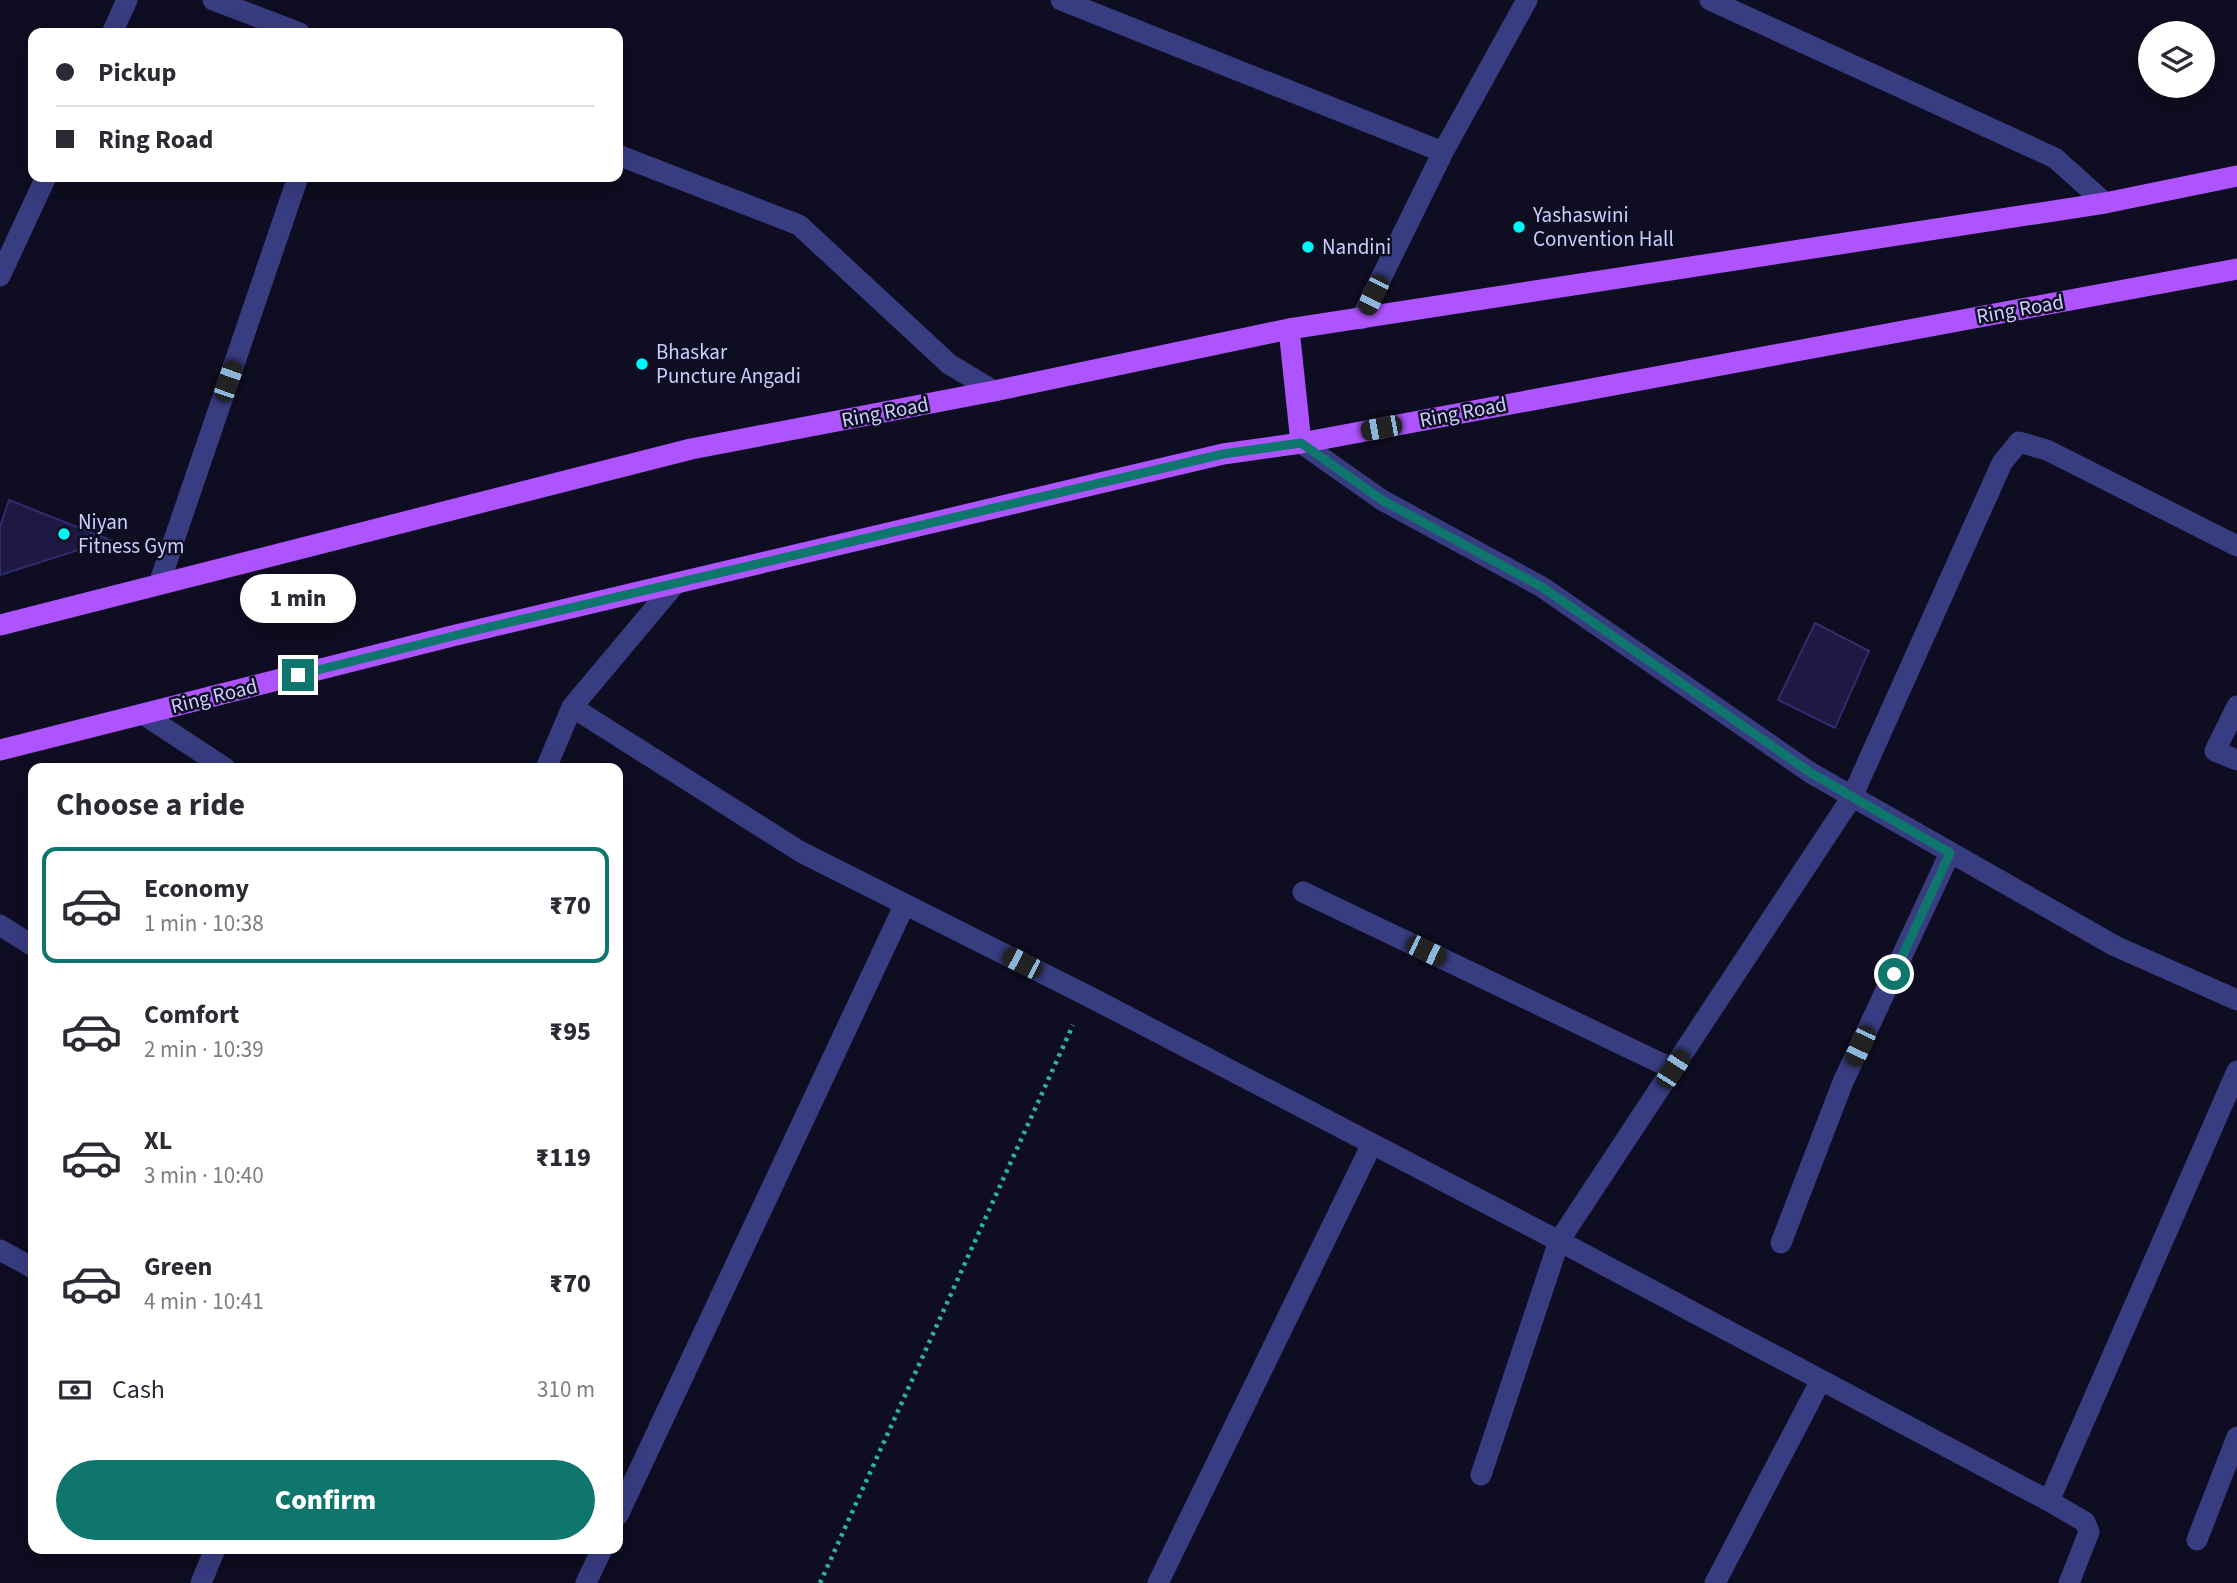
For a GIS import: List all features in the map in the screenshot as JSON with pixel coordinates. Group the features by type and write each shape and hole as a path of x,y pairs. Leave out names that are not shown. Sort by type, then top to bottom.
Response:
{"main road":[{"name":"Ring Road","path":"0,625 691,449 994,391 1289,329 2105,203 2237,176"},
{"name":"Ring Road","path":"0,750 452,636 1223,454 1301,443 2237,269"},
{"path":"1289,329 1301,443"}],"street":[{"path":"114,28 127,0"},
{"path":"213,0 287,28"},
{"path":"1061,0 1443,152"},
{"path":"1361,319 1443,152 1527,0"},
{"path":"1710,0 2055,158 2105,203"},
{"path":"623,157 799,225 949,364 994,391"},
{"path":"0,276 44,182"},
{"path":"159,584 296,182"},
{"path":"1481,1475 1559,1241 1852,797 2002,463 2019,442 2047,450 2237,546"},
{"path":"1301,443 1382,500 1542,587 1811,773 2115,946 2237,1000"},
{"path":"549,763 572,707 676,583"},
{"path":"2237,706 2215,751 2237,760"},
{"path":"572,707 801,852 1086,995 1559,1241 2085,1522 2089,1532 2069,1583"},
{"path":"144,714 218,763"},
{"path":"1782,1243 1843,1082 1950,853"},
{"path":"1303,892 1673,1069"},
{"path":"623,1504 905,904"},
{"path":"0,925 28,943"},
{"path":"2049,1501 2237,1071"},
{"path":"1158,1583 1372,1144"},
{"path":"0,1250 28,1265"},
{"path":"1715,1583 1821,1380"},
{"path":"2197,1540 2237,1437"},
{"path":"201,1583 213,1554"},
{"path":"586,1583 600,1554"}],"path":[{"path":"820,1583 1086,995"}],"building":[{"path":"9,500 110,540 0,575 0,527"},
{"path":"1815,623 1869,651 1835,728 1778,700"}],"place":[{"name":"Yashaswini Convention Hall","path":"1519,227"},
{"name":"Nandini","path":"1308,247"},
{"name":"Bhaskar Puncture Angadi","path":"642,364"},
{"name":"Niyan Fitness Gym","path":"64,534"}],"route":[{"path":"298,675 477,630 1223,454 1301,443 1382,500 1542,587 1811,773 1950,853 1894,974"}]}
